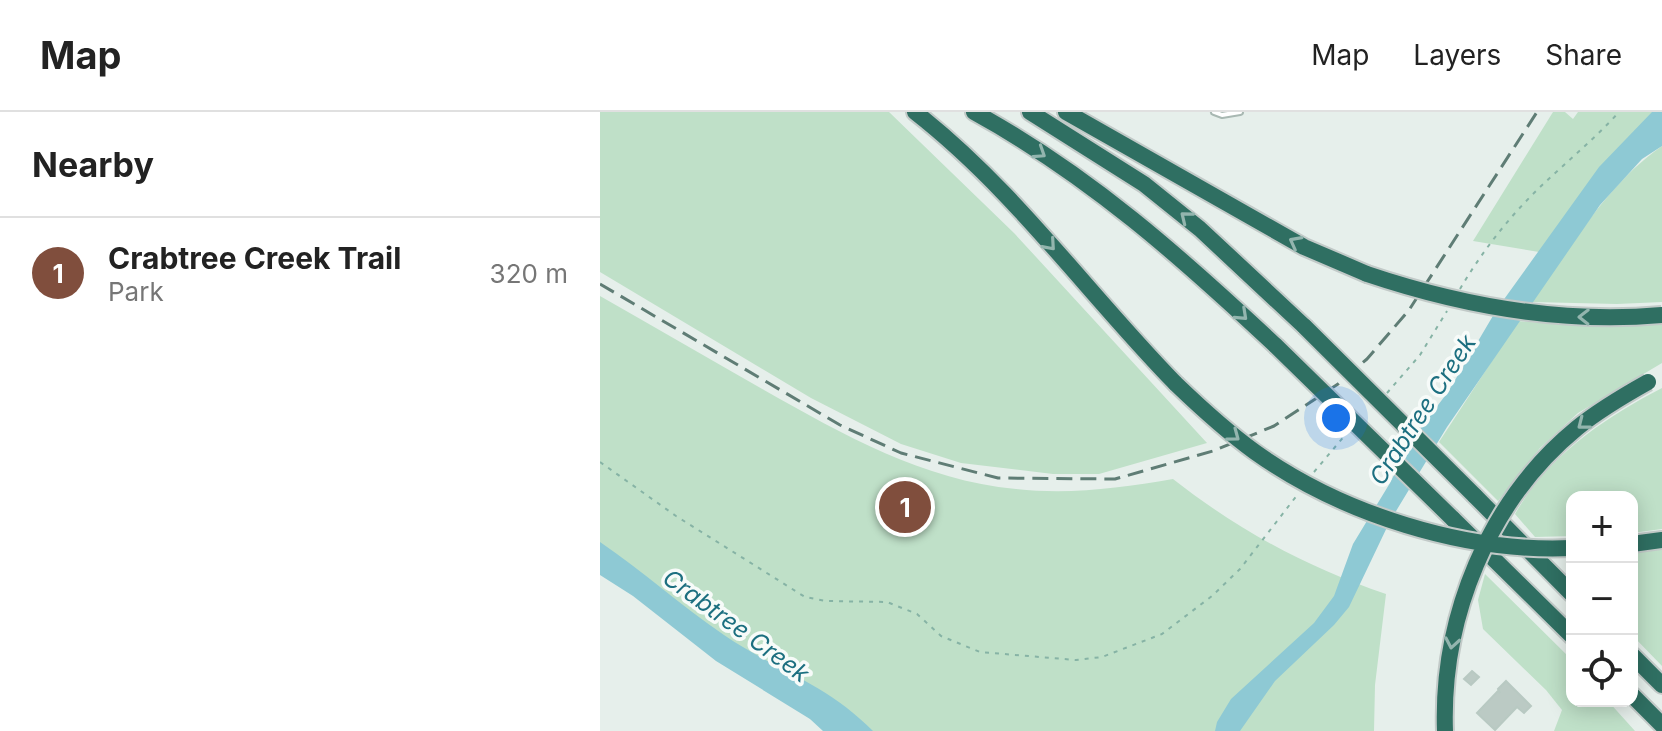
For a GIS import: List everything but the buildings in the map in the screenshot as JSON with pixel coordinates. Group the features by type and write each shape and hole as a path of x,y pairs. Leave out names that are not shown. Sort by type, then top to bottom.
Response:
{"highway":[{"path":"915,112 955,143 995,181 1176,384 1212,419 1257,453 1303,481 1367,511 1409,526 1467,540 1510,546 1566,548"},
{"path":"974,112 1096,189 1187,262 1571,635"},
{"path":"1030,112 1144,184 1200,229 1305,327 1566,588"},
{"path":"1066,112 1304,247 1367,274 1414,290 1475,305 1575,317 1662,315"},
{"path":"1445,731 1451,644 1474,568 1494,528 1514,497 1546,458 1575,430 1610,404 1655,378"},
{"path":"1638,543 1662,540"},
{"path":"1638,661 1662,685"},
{"path":"1638,701 1662,725"}],"lane":[{"path":"1214,112 1222,115 1240,112"}],"path":[{"path":"1456,296 1486,249 1530,196 1619,112"},
{"path":"1383,397 1420,355 1449,308"},
{"path":"1313,474 1330,450 1351,429"},
{"path":"600,462 676,516 805,597 826,601 887,602 917,614 941,636 980,652 1076,660 1122,651 1162,634 1186,617 1240,569 1304,486"}],"green space":[{"path":"600,112 889,112 1014,233 1207,443 1099,474 1053,474 961,463 901,444 811,398 600,272"},
{"path":"1553,112 1565,112 1573,119 1578,112 1662,112 1545,253 1473,241"},
{"path":"1662,146 1662,302 1532,302 1607,198"},
{"path":"600,296 824,423 916,466 981,484 1036,491 1095,490 1173,479 1223,515 1275,546 1301,560 1386,594 1375,685 1374,731 826,731 600,557"},
{"path":"1518,321 1578,326 1662,324 1662,363 1578,413 1540,448 1498,501 1439,442"},
{"path":"1662,388 1662,529 1638,532 1638,491 1566,491 1566,536 1535,537 1515,514 1528,493 1579,440 1619,412"},
{"path":"1662,548 1662,666 1638,641 1638,552"},
{"path":"1485,574 1566,654 1566,707 1613,707 1635,731 1554,731 1562,710 1546,690 1483,629 1478,600"}],"water":[{"path":"1652,112 1662,112 1662,146 1642,159 1600,205 1447,427 1390,521 1349,607 1275,681 1240,731 1215,731 1231,699 1314,623 1334,596 1353,544 1412,439 1448,392 1497,309 1599,167"},
{"path":"600,542 724,635 819,689 873,731 823,731 810,719 716,661 633,596 600,575"}],"railway":[{"path":"600,284 840,425 901,453 998,478 1115,479 1213,451 1274,426 1338,384 1367,359 1409,310 1537,112"}],"place":[{"name":"Crabtree Creek Trail","path":"905,507"}],"water label":[{"name":"Crabtree Creek","path":"1423,410"},
{"name":"Crabtree Creek","path":"736,626"}]}
